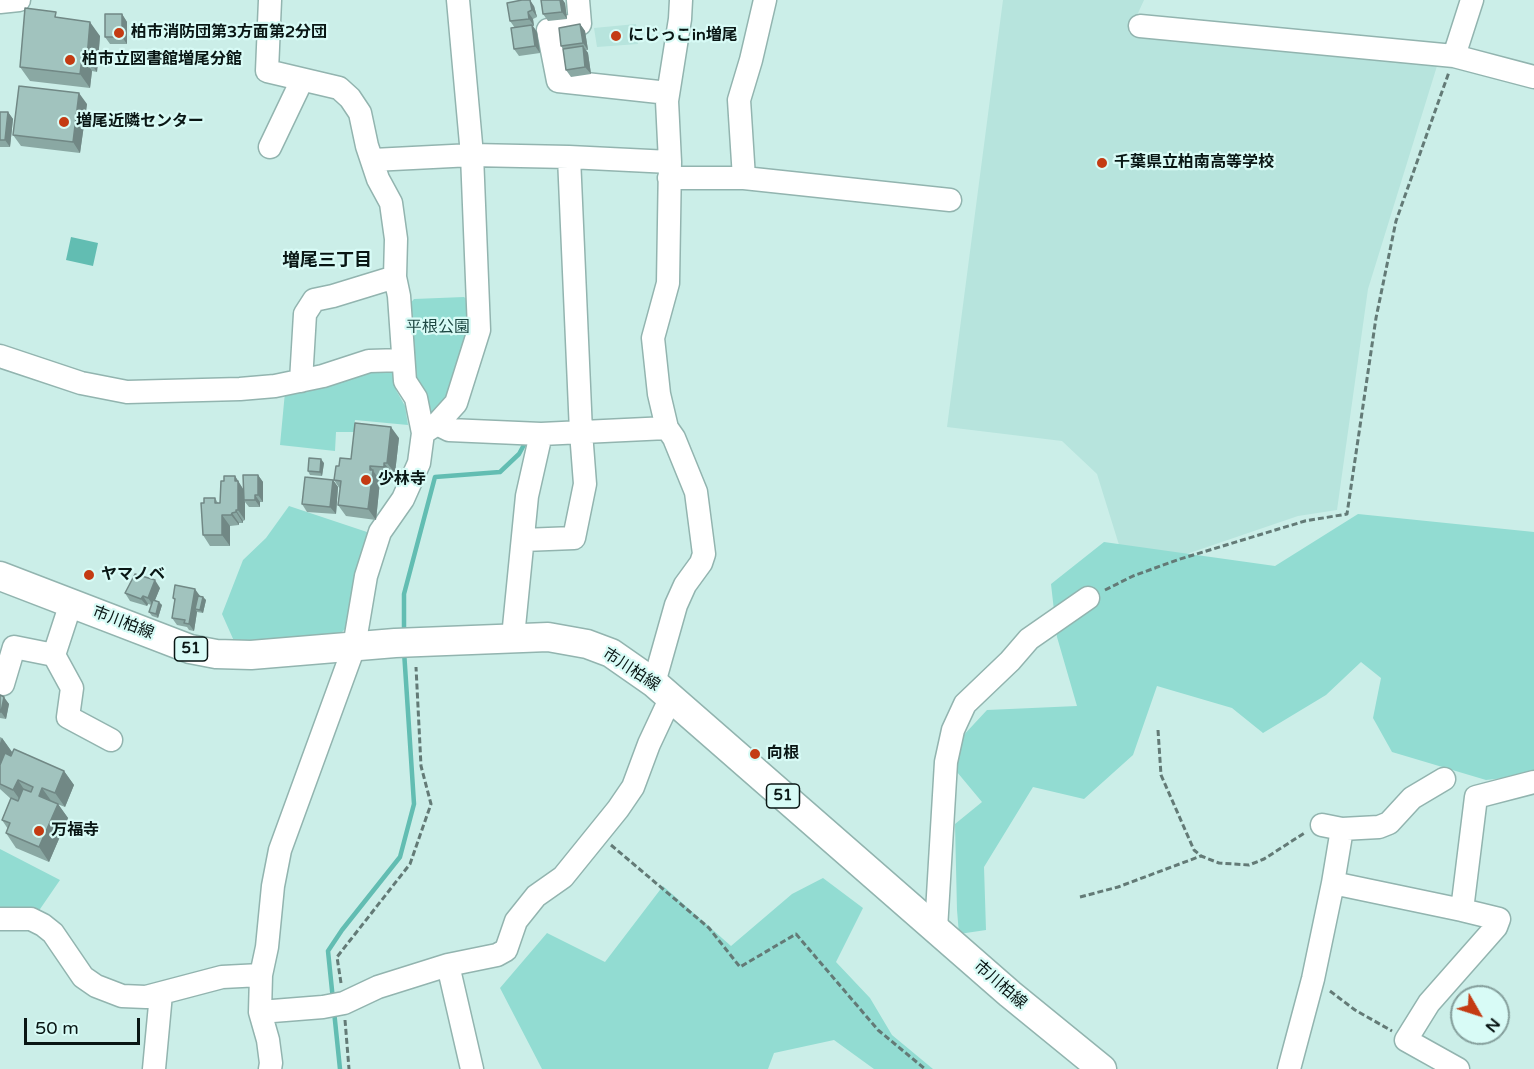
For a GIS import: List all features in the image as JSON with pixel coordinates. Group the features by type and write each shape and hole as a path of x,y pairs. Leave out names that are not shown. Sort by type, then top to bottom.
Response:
{"main road":[{"name":"市川柏線","path":"0,576 190,648 216,654 251,655 354,647 409,651 513,637 548,637 586,644 611,653 662,690 1036,1016 1102,1069"}],"street":[{"path":"0,2 19,0"},
{"path":"270,0 267,70 339,88 350,98 360,113 367,146 378,179 391,203 396,239 395,276 399,296 405,381 416,398 430,429"},
{"path":"270,1069 268,1040 260,1012 261,975 280,850 354,647 366,576 380,532 403,499 419,463 430,429 456,403 479,330 472,155 458,0"},
{"path":"578,0 580,24 548,30 558,81 668,93"},
{"path":"260,1012 333,1005 378,987 448,965 497,955 506,950 516,921 536,896 563,877 633,787 649,744 662,690 676,605 704,554 696,492 674,438 667,428 659,394 653,338 668,283 668,93 681,0"},
{"path":"744,178 739,100 765,0"},
{"path":"1454,56 1472,0"},
{"path":"1140,26 1454,56 1533,74"},
{"path":"270,147 302,80"},
{"path":"373,160 472,155 569,157 950,200"},
{"path":"523,540 574,538 585,484 569,157"},
{"path":"301,381 305,314 314,300 395,276"},
{"path":"0,356 81,383 127,392 240,389 301,381 369,361 403,360"},
{"path":"430,429 541,434 667,428"},
{"path":"513,637 527,496 541,434"},
{"path":"936,929 946,762 953,730 965,704 1010,661 1029,639 1088,598"},
{"path":"70,603 54,655 72,688 68,717 111,740"},
{"path":"0,684 3,684 14,647 54,655"},
{"path":"1289,1069 1313,979 1334,883 1332,827 1379,827 1389,823 1412,798 1444,779"},
{"path":"1462,910 1476,797 1534,782"},
{"path":"1334,883 1499,919 1496,927 1429,1003 1406,1040 1458,1069"},
{"path":"0,919 31,919 43,925 53,933 83,977 96,986 122,996 146,997 222,977 261,975"},
{"path":"448,965 472,1069"},
{"path":"154,1069 161,994"}],"path":[{"path":"1088,598 1133,576 1177,560 1305,521 1347,514 1376,318 1396,221 1454,56"},
{"path":"350,1069 333,1005 337,957 410,864 431,804 421,766 409,651"},
{"path":"1158,730 1161,775 1194,850 1201,856 1219,863 1249,865 1264,859 1307,831 1332,827"},
{"path":"598,834 709,928 740,967 796,934 878,1030 925,1069"},
{"path":"1080,897 1118,887 1201,856"},
{"path":"1313,979 1355,1010 1406,1040"}],"shaded area":[{"name":"千葉県立柏南高等学校","path":"1003,0 1144,0 1129,33 1437,66 1368,289 1337,510 1298,516 1128,574 1097,474 1062,441 947,427"},
{"name":"にじっこin増尾","path":"636,24 638,44 597,47 594,28"},
{"path":"71,237 98,243 93,266 66,260"}],"green space":[{"name":"平根公園","path":"464,297 470,302 467,334 447,399 435,415 427,410 411,378 408,306 414,299"},
{"path":"392,367 396,390 405,406 408,425 355,420 354,432 336,432 335,451 280,445 285,392"},
{"path":"289,506 370,533 350,624 336,638 234,641 222,614 243,560 266,538"},
{"path":"1358,514 1534,532 1534,772 1532,775 1486,780 1392,752 1373,718 1381,678 1361,662 1326,695 1263,733 1232,708 1157,686 1133,755 1084,799 1033,787 984,867 986,930 959,934 955,824 982,802 957,772 960,739 987,710 1077,706 1057,637 1051,584 1104,542 1275,566"},
{"path":"0,849 60,880 38,912 0,911"},
{"path":"823,878 863,908 836,962 870,998 892,1035 933,1069 874,1069 834,1040 774,1053 768,1069 542,1069 500,988 547,933 605,962 663,886 731,946 792,894"}],"building":[{"path":"530,0 532,10 528,12 529,19 510,21 507,3"},
{"path":"541,0 560,0 562,12 543,14"},
{"path":"25,8 56,12 55,17 90,22 87,58 82,57 80,74 20,67"},
{"path":"105,14 122,14 122,37 105,37"},
{"path":"580,24 583,43 561,46 559,28"},
{"path":"532,25 535,46 514,49 511,28"},
{"path":"583,46 585,67 566,70 563,49"},
{"path":"19,86 79,93 73,142 13,135"},
{"path":"0,112 8,112 5,140 0,140"},
{"path":"355,423 391,427 387,463 384,463 384,467 370,466 370,470 373,470 368,509 338,505 341,481 334,480 340,458 351,459"},
{"path":"309,458 321,459 320,472 308,471"},
{"path":"243,475 258,475 258,495 255,495 255,500 244,500"},
{"path":"224,476 235,476 235,481 238,481 238,510 231,515 222,515 222,535 203,535 201,503 204,503 204,498 215,498 215,503 220,503 221,481 224,481"},
{"path":"305,477 333,480 330,507 302,504"},
{"path":"135,574 155,580 148,598 143,596 141,599 125,593"},
{"path":"175,585 195,589 189,624 184,623 185,620 172,618"},
{"path":"198,596 203,597 200,610 195,609"},
{"path":"153,600 159,602 156,614 149,612"},
{"path":"0,695 4,697 1,712 0,712"},
{"path":"14,749 64,771 55,793 42,788 39,796 58,804 39,847 6,833 10,823 2,820 11,798 18,801 23,789 31,792 33,787 18,780 13,790 0,784 0,765 5,753 11,756"}],"waterway":[{"path":"404,634 404,594 435,477 500,472 519,454 525,443"},
{"path":"333,1000 328,951 400,857 414,804 404,651"},
{"path":"334,1011 340,1069"}],"place":[{"name":"柏市消防団第3方面第2分団","path":"119,33"},
{"name":"にじっこin増尾","path":"616,36"},
{"name":"柏市立図書館増尾分館","path":"70,60"},
{"name":"増尾近隣センター","path":"64,122"},
{"name":"千葉県立柏南高等学校","path":"1102,163"},
{"name":"少林寺","path":"366,480"},
{"name":"ヤマノベ","path":"89,575"},
{"name":"向根","path":"755,754"},
{"name":"万福寺","path":"39,831"}],"district":[{"name":"増尾三丁目","path":"327,261"}]}
